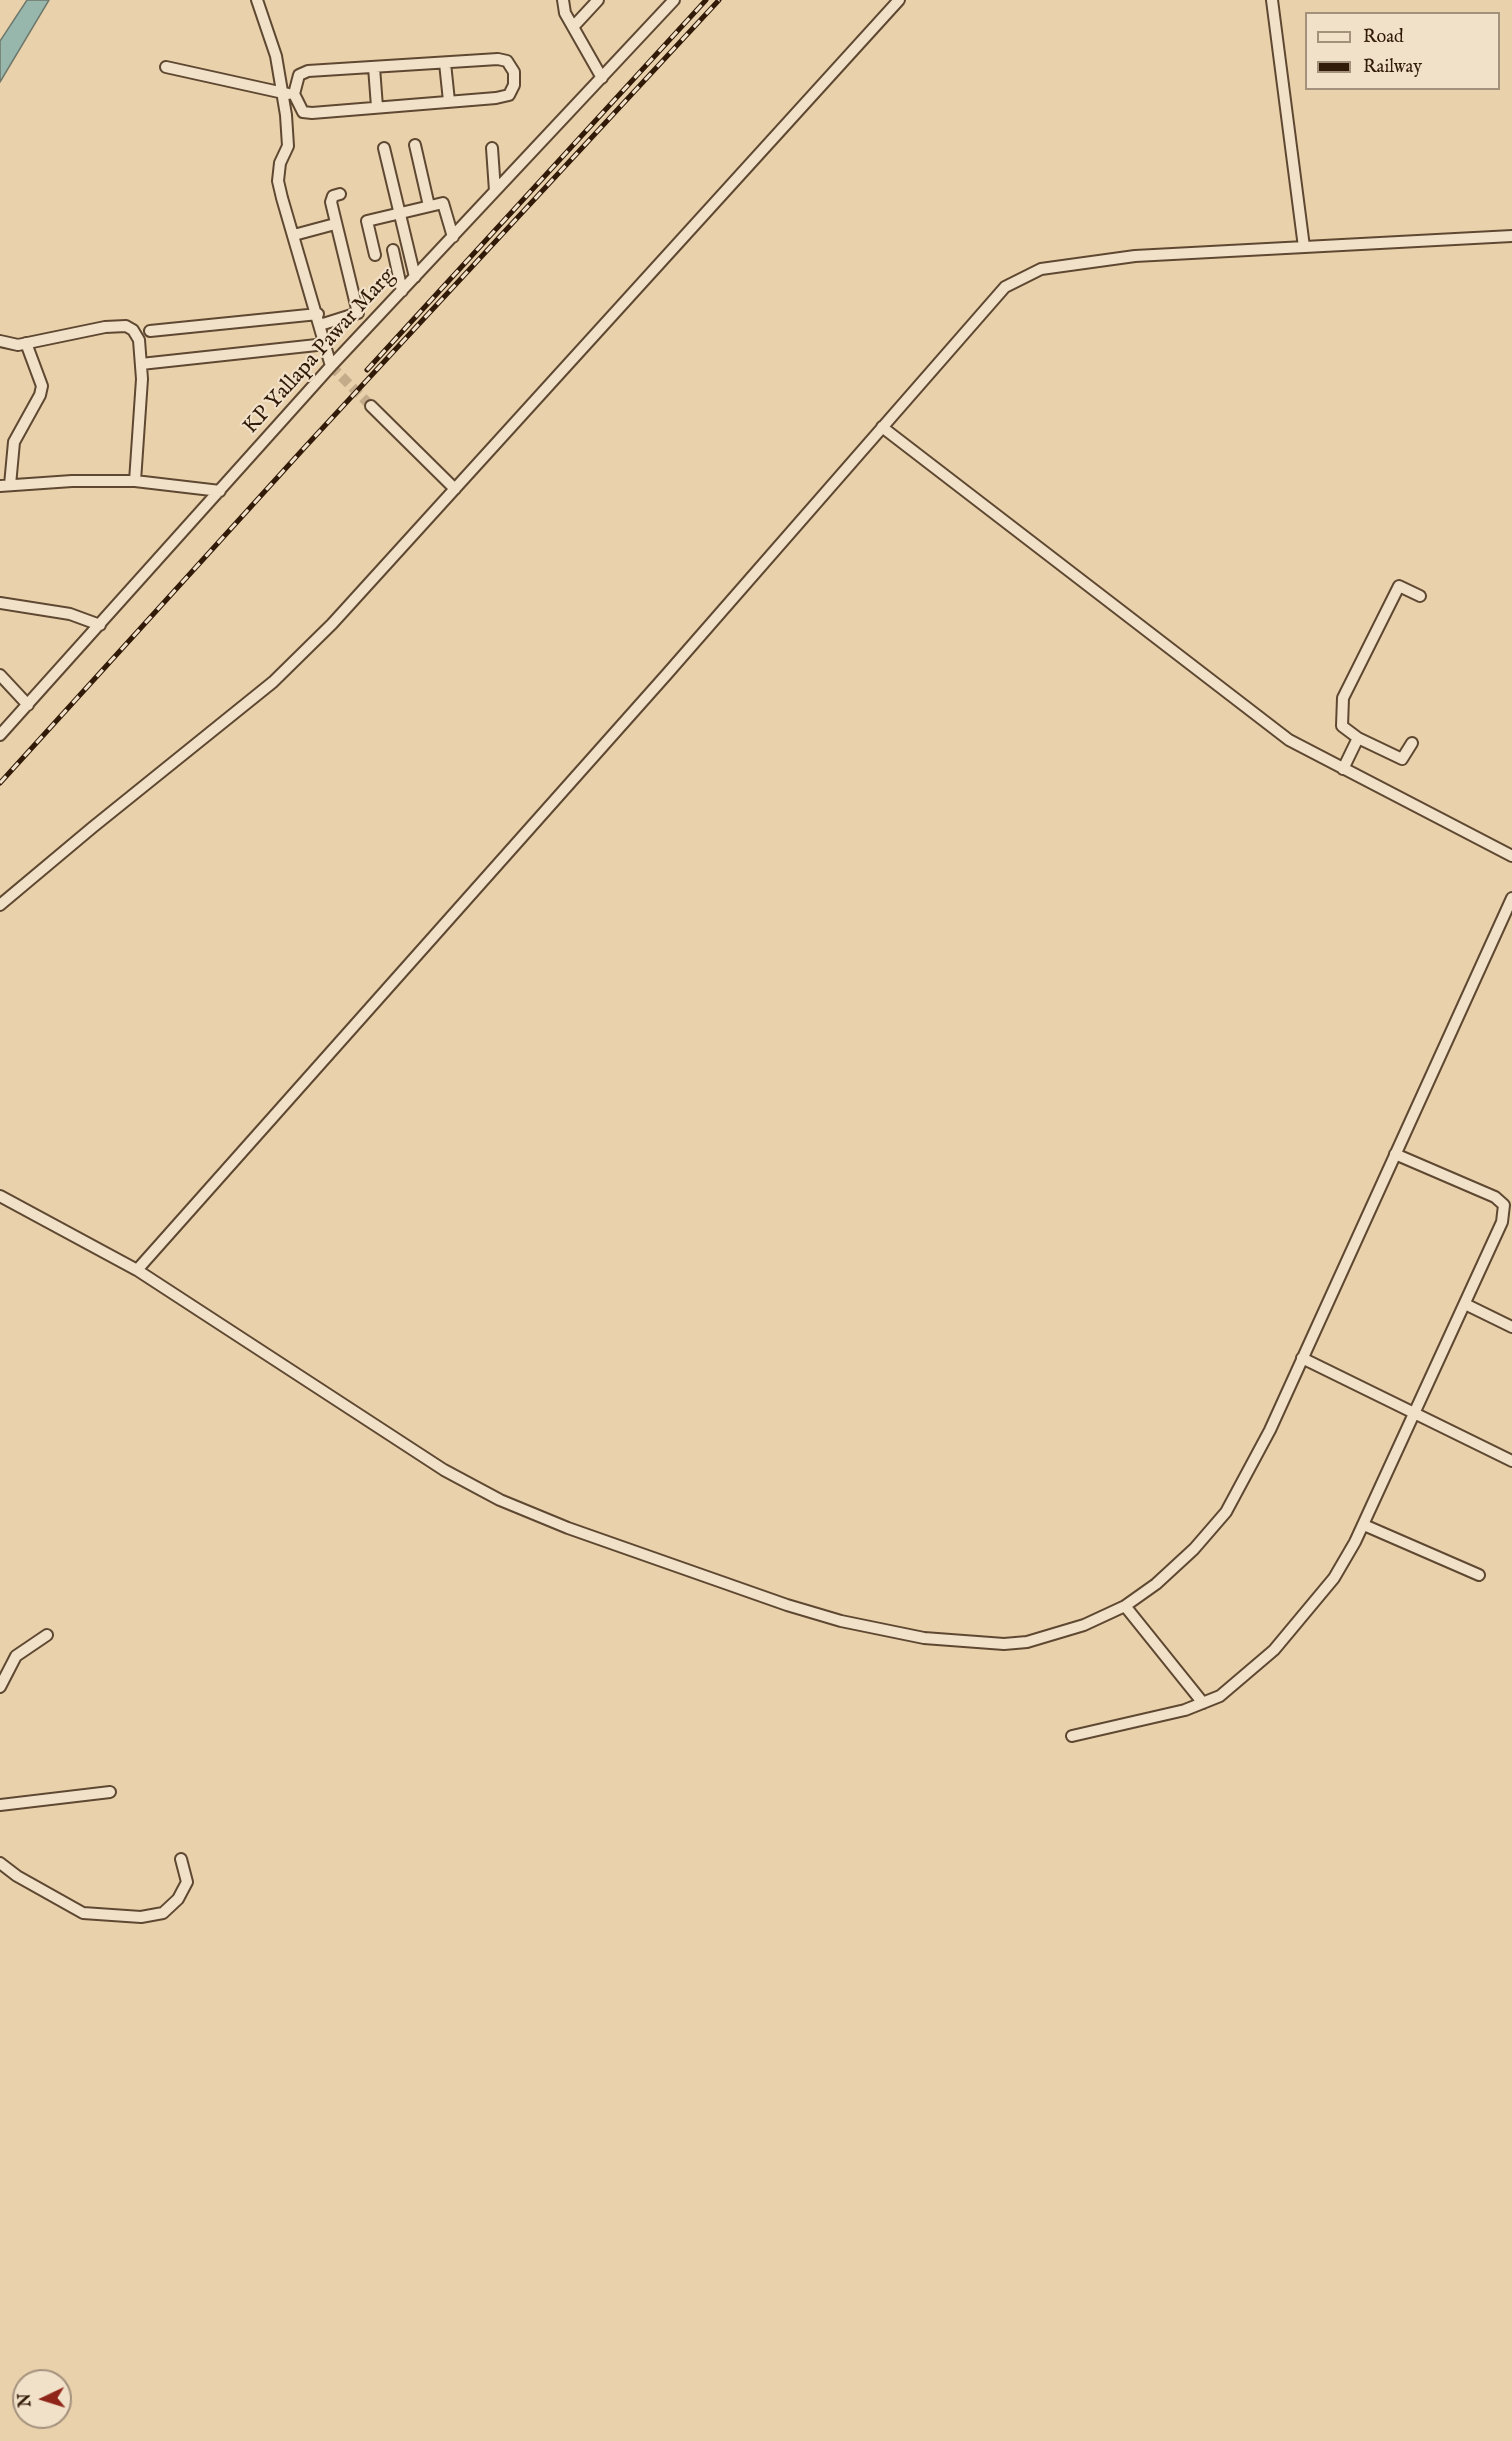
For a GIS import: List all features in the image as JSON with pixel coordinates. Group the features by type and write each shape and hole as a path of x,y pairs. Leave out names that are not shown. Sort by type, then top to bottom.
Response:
{"street":[{"path":"257,0 276,56 282,94 288,146 280,163 278,180 331,366"},
{"path":"563,0 573,27 602,78"},
{"path":"573,27 598,0"},
{"name":"KP Yallapa Pawar Marg","path":"1,732 28,705 331,366 674,0"},
{"path":"0,905 93,826 273,681 332,624 899,0"},
{"path":"1272,0 1304,247"},
{"path":"498,59 507,61 514,72 514,86 509,95 303,112 294,94 299,75 308,71 374,67 498,59"},
{"path":"445,63 449,101"},
{"path":"166,67 282,94 294,94"},
{"path":"374,67 377,107"},
{"path":"415,145 429,206"},
{"path":"384,148 415,277"},
{"path":"492,148 495,191"},
{"path":"150,331 319,319 358,313 335,224 331,198 340,194"},
{"path":"375,255 367,221 429,206 443,203 453,237"},
{"path":"294,236 335,224"},
{"path":"136,1269 667,674 990,301 1019,278 1062,264 1135,256 1512,236"},
{"path":"393,250 402,291"},
{"path":"0,341 18,345 105,327 126,326 133,330 139,340 141,364 140,425 135,481"},
{"path":"26,343 42,386 40,395 14,442 5,486 72,481 135,481 220,491"},
{"path":"141,364 326,344"},
{"path":"371,406 455,489"},
{"path":"882,427 1289,740 1512,856"},
{"path":"1413,743 1402,759 1358,738 1342,726 1342,698 1399,586 1420,596"},
{"path":"0,603 70,614 100,625"},
{"path":"0,675 28,705"},
{"path":"1343,769 1358,738"},
{"path":"0,1196 136,1269 471,1486 568,1528 787,1605 841,1621 924,1638 1004,1644 1049,1637 1084,1625 1125,1606 1156,1584 1194,1549 1226,1512 1244,1482 1302,1358 1512,898"},
{"path":"1072,1736 1185,1710 1220,1696 1240,1682 1274,1650 1334,1578 1364,1525 1502,1222 1504,1205 1495,1197 1395,1154"},
{"path":"1465,1304 1512,1326"},
{"path":"1302,1358 1512,1461"},
{"path":"1364,1525 1479,1575"},
{"path":"1125,1606 1203,1703"},
{"path":"0,1687 16,1656 47,1635"},
{"path":"0,1805 110,1792"},
{"path":"0,1863 17,1876 83,1912 141,1917 163,1913 178,1899 187,1882 181,1859"}],"water":[{"path":"27,0 49,0 0,82 0,41"}],"tunnel":[{"path":"331,366 371,406"}],"railway":[{"path":"367,370 706,0"},
{"path":"0,783 306,446 719,0"}]}
